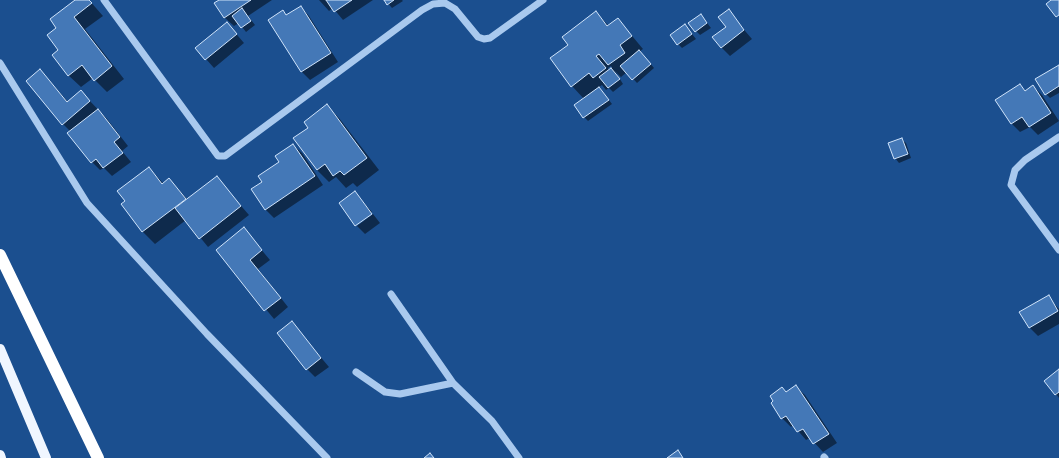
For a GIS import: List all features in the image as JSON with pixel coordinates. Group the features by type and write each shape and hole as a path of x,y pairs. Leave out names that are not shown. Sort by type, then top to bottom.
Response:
{"highway":[{"path":"0,255 98,458"}],"main road":[{"path":"0,349 46,458"}],"street":[{"path":"104,0 218,156 225,156 433,4 445,3 455,9 478,37 484,39 490,38 543,0"},
{"path":"0,63 87,202 207,334 327,458"},
{"path":"1059,137 1025,160 1015,170 1011,185 1059,250"},
{"path":"391,294 453,383 492,421 519,458"},
{"path":"356,372 385,392 400,394 453,383"}],"building":[{"path":"75,0 89,0 92,3 74,17 112,66 94,81 82,65 68,76 52,55 58,50 47,35 56,28 50,19"},
{"path":"219,0 251,0 224,18 214,3"},
{"path":"326,0 352,0 334,12"},
{"path":"384,0 394,0 387,5"},
{"path":"1051,0 1059,0 1059,15 1056,17 1046,4"},
{"path":"301,6 331,53 301,72 268,20 283,10 286,15"},
{"path":"242,8 251,21 241,28 232,16"},
{"path":"729,9 744,30 721,48 712,37 726,27 718,17"},
{"path":"596,11 607,26 618,18 632,36 620,45 625,53 608,65 599,54 596,56 606,68 593,78 589,73 571,87 550,58 568,45 562,37"},
{"path":"701,14 707,23 695,32 688,23"},
{"path":"227,22 237,34 205,60 195,48"},
{"path":"685,24 692,34 677,45 670,35"},
{"path":"639,50 651,64 632,80 620,66"},
{"path":"1059,65 1059,86 1045,95 1035,79"},
{"path":"611,68 620,79 608,88 599,77"},
{"path":"40,69 67,102 81,90 90,101 62,125 26,81"},
{"path":"1020,84 1025,91 1033,85 1051,113 1029,127 1022,117 1011,124 995,100"},
{"path":"599,87 609,100 583,118 574,105"},
{"path":"327,104 367,158 344,175 340,171 333,176 325,164 317,170 293,138 308,128 304,122"},
{"path":"98,109 120,137 114,142 123,153 103,168 96,159 91,163 67,133"},
{"path":"902,138 908,154 894,159 888,143"},
{"path":"293,144 315,176 265,210 251,189 262,182 258,176 279,162 275,156"},
{"path":"149,167 162,184 169,178 186,199 142,232 121,204 125,201 117,191"},
{"path":"217,176 241,206 199,239 175,208"},
{"path":"355,191 372,214 355,226 339,203"},
{"path":"244,227 262,250 250,260 281,298 264,311 216,250"},
{"path":"1049,295 1058,311 1029,328 1019,312"},
{"path":"292,321 321,358 306,370 277,333"},
{"path":"1059,369 1059,392 1055,395 1044,381"},
{"path":"796,385 829,434 813,444 803,429 797,432 786,416 781,419 771,403 773,401 770,396 782,387 786,392"},
{"path":"678,450 683,458 667,458"},
{"path":"430,453 434,458 424,458"}]}
